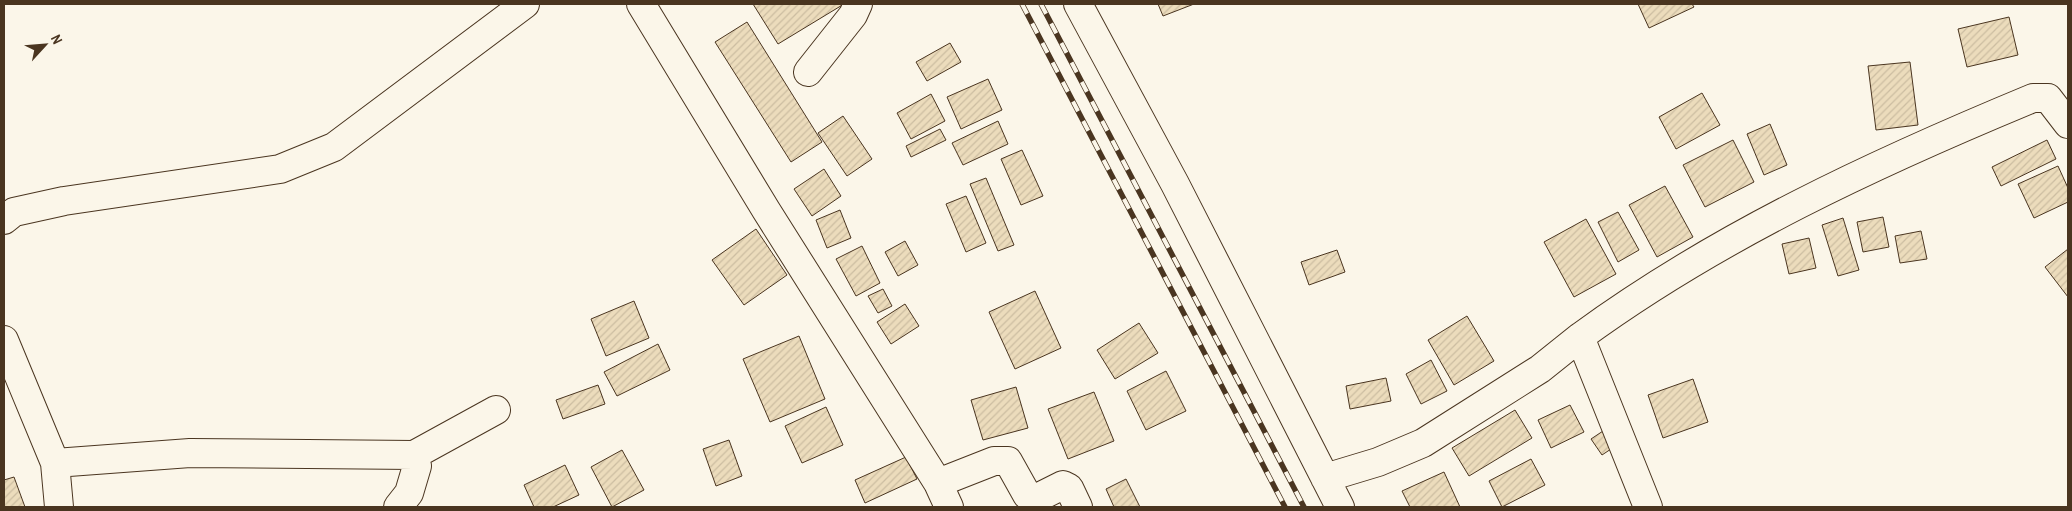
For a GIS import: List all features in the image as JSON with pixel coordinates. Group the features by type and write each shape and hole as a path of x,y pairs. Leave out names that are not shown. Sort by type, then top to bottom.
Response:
{"street":[{"path":"4,220 14,212 64,201 280,169 308,159 334,147 525,4"},
{"path":"640,4 944,495 994,461 1008,461 1027,495 1036,498 1063,485 1069,488 1078,507"},
{"path":"808,72 853,15 858,4"},
{"path":"1078,4 1174,184 1340,507"},
{"path":"1324,478 1378,462 1423,443 1540,369 1628,302 1768,220 1945,134 2033,98 2048,98 2068,124"},
{"path":"1580,337 1648,507"},
{"path":"4,340 55,463 59,507"},
{"path":"55,463 190,453 414,455 496,410"},
{"path":"400,507 409,493 417,466 414,455"}],"building":[{"path":"753,4 844,4 778,44"},
{"path":"1158,4 1194,4 1163,16"},
{"path":"1638,4 1692,4 1694,7 1649,28"},
{"path":"2009,17 2018,55 1967,67 1958,29"},
{"path":"747,22 822,142 791,162 715,42"},
{"path":"950,43 961,62 927,81 916,62"},
{"path":"1910,62 1918,125 1876,130 1868,66"},
{"path":"988,79 1002,110 961,129 947,97"},
{"path":"1702,93 1720,125 1676,149 1659,117"},
{"path":"931,94 945,121 911,139 897,113"},
{"path":"843,116 872,159 847,176 818,133"},
{"path":"998,121 1008,144 963,165 952,143"},
{"path":"1770,124 1787,165 1764,175 1747,134"},
{"path":"940,129 946,140 911,157 906,146"},
{"path":"1733,140 1754,182 1705,207 1683,165"},
{"path":"2047,140 2056,159 2001,186 1992,167"},
{"path":"1022,150 1043,196 1021,205 1001,159"},
{"path":"2058,166 2068,188 2068,202 2034,218 2018,184"},
{"path":"824,169 841,196 812,216 794,189"},
{"path":"986,178 1014,245 998,251 970,184"},
{"path":"1665,186 1693,237 1657,257 1629,205"},
{"path":"966,196 986,243 966,252 946,204"},
{"path":"840,210 851,238 827,248 816,220"},
{"path":"1618,212 1639,250 1618,262 1598,222"},
{"path":"1883,217 1889,247 1863,252 1857,222"},
{"path":"1843,218 1859,270 1838,276 1822,225"},
{"path":"1586,219 1616,274 1574,297 1544,242"},
{"path":"756,229 787,275 744,305 712,260"},
{"path":"1921,231 1927,259 1900,263 1895,236"},
{"path":"1809,238 1816,268 1789,274 1782,244"},
{"path":"905,241 918,265 898,276 885,252"},
{"path":"862,246 880,283 856,296 836,259"},
{"path":"2068,249 2068,297 2045,267"},
{"path":"1337,250 1345,272 1309,285 1301,262"},
{"path":"883,289 892,306 878,313 868,296"},
{"path":"1035,291 1061,348 1015,369 989,312"},
{"path":"634,301 649,338 606,356 591,319"},
{"path":"905,304 919,326 891,344 877,322"},
{"path":"1467,316 1494,361 1454,385 1428,340"},
{"path":"1139,323 1158,353 1115,379 1097,350"},
{"path":"799,336 825,399 770,422 743,359"},
{"path":"658,344 670,370 617,396 604,372"},
{"path":"1431,360 1447,391 1421,404 1406,374"},
{"path":"1166,371 1186,411 1146,430 1127,391"},
{"path":"1386,378 1391,401 1350,409 1346,386"},
{"path":"1693,379 1708,422 1663,438 1648,395"},
{"path":"598,385 605,404 563,419 556,400"},
{"path":"1016,387 1028,428 983,440 971,400"},
{"path":"1094,392 1114,441 1068,459 1048,409"},
{"path":"1570,405 1584,432 1551,448 1538,420"},
{"path":"826,407 843,445 802,463 785,426"},
{"path":"1515,410 1532,438 1469,476 1452,448"},
{"path":"1603,431 1614,447 1602,455 1591,439"},
{"path":"729,440 742,476 716,486 703,449"},
{"path":"622,450 644,490 612,507 591,467"},
{"path":"906,457 917,479 865,503 855,480"},
{"path":"1531,459 1545,485 1502,507 1489,481"},
{"path":"565,465 579,495 553,507 534,507 524,485"},
{"path":"1444,472 1460,507 1410,507 1402,491"},
{"path":"14,477 25,507 4,507 4,480"},
{"path":"1126,479 1140,507 1114,507 1106,489"}],"railway":[{"path":"1022,4 1285,507"},
{"path":"1041,4 1304,507"}]}
